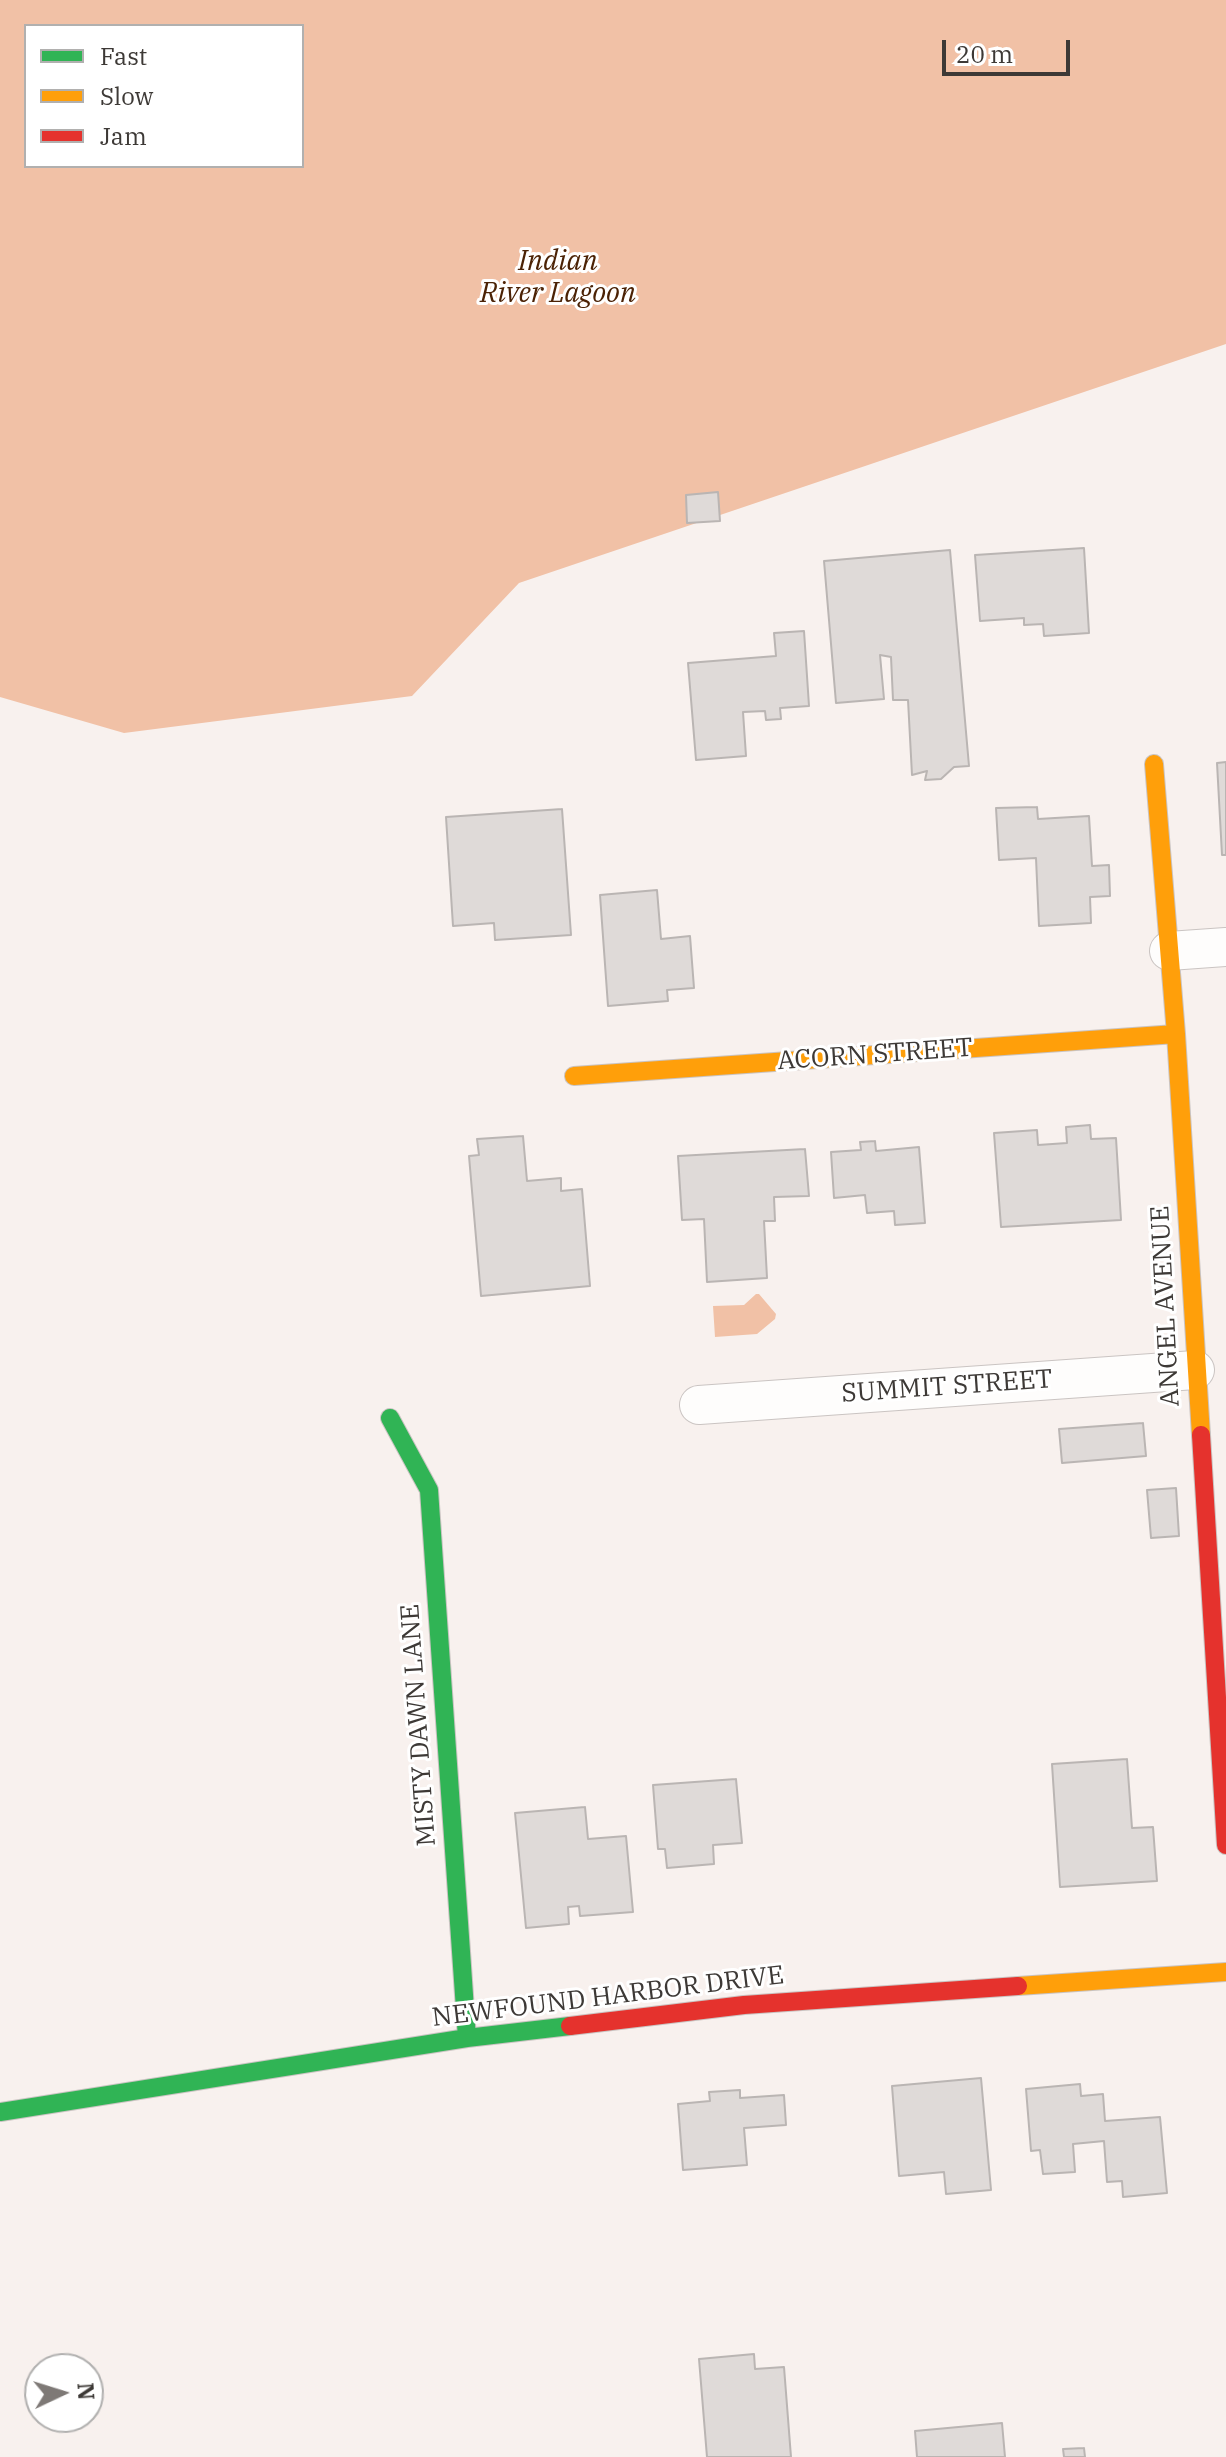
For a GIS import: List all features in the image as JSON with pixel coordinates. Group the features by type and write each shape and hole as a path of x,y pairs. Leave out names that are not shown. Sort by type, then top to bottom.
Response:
{"street":[{"name":"ANGEL AVENUE","path":"1154,764 1176,1034 1226,1845"},
{"path":"1169,951 1226,947"},
{"name":"ACORN STREET","path":"574,1076 1176,1034"},
{"name":"SUMMIT STREET","path":"699,1405 1195,1370"},
{"name":"MISTY DAWN LANE","path":"390,1418 429,1490 467,2038"},
{"name":"NEWFOUND HARBOR DRIVE","path":"0,2112 467,2038 744,2005 1226,1972"}],"water":[{"name":"Indian River Lagoon","path":"0,0 1226,0 1226,344 519,583 412,696 124,733 0,697"},
{"path":"756,1294 776,1314 775,1319 757,1334 715,1337 713,1306 744,1305"}],"building":[{"path":"718,492 720,521 687,523 686,495"},
{"path":"1084,548 1089,633 1044,636 1043,624 1024,625 1024,618 980,621 975,555"},
{"path":"950,550 969,766 954,767 941,779 925,780 927,771 912,775 908,700 893,700 891,657 880,655 884,699 836,703 824,561"},
{"path":"804,631 809,706 780,708 781,719 766,720 765,711 743,712 746,756 696,760 688,663 776,656 774,633"},
{"path":"1226,762 1226,855 1222,855 1217,763"},
{"path":"1037,807 1038,819 1089,816 1092,866 1109,865 1110,896 1090,897 1091,923 1039,926 1036,858 999,860 996,808"},
{"path":"562,809 571,935 495,940 494,923 453,926 446,817"},
{"path":"657,890 661,939 690,936 694,988 667,990 668,1001 608,1006 600,895"},
{"path":"1090,1125 1091,1139 1116,1138 1121,1220 1001,1227 994,1133 1037,1130 1038,1145 1067,1143 1066,1127"},
{"path":"523,1136 527,1181 561,1178 561,1191 582,1189 590,1286 481,1296 469,1156 479,1155 477,1139"},
{"path":"875,1141 876,1151 919,1147 925,1223 895,1225 894,1211 867,1213 865,1195 834,1198 831,1152 861,1150 860,1142"},
{"path":"805,1149 809,1196 774,1197 775,1221 764,1221 767,1278 707,1282 704,1219 682,1220 678,1156"},
{"path":"1143,1423 1146,1456 1062,1463 1059,1429"},
{"path":"1176,1488 1179,1536 1151,1538 1147,1490"},
{"path":"1127,1759 1132,1828 1153,1827 1157,1881 1060,1887 1052,1764"},
{"path":"736,1779 742,1843 713,1845 714,1864 667,1868 665,1849 658,1849 653,1785"},
{"path":"585,1807 588,1839 626,1836 633,1912 580,1916 579,1906 568,1907 569,1924 526,1928 515,1813"},
{"path":"981,2078 991,2190 946,2194 944,2172 899,2176 892,2086"},
{"path":"1080,2084 1081,2096 1103,2094 1105,2121 1160,2117 1167,2193 1123,2197 1122,2181 1107,2182 1104,2141 1073,2144 1075,2172 1043,2174 1040,2150 1031,2151 1026,2089"},
{"path":"740,2090 740,2098 784,2095 786,2125 744,2128 747,2165 683,2170 678,2104 710,2101 709,2092"},
{"path":"754,2354 755,2369 784,2367 791,2457 707,2457 699,2359"},
{"path":"1002,2423 1005,2457 917,2457 915,2431"},
{"path":"1084,2448 1085,2457 1064,2457 1063,2449"}],"traffic: fast":[{"path":"390,1418 429,1490 467,2038"},
{"path":"0,2112 467,2038 570,2026"}],"traffic: slow":[{"path":"1154,764 1176,1034 1201,1435"},
{"path":"574,1076 1176,1034"},
{"path":"1018,1986 1226,1972"}],"traffic: jam":[{"path":"1201,1435 1226,1845"},
{"path":"570,2026 744,2005 1018,1986"}]}
